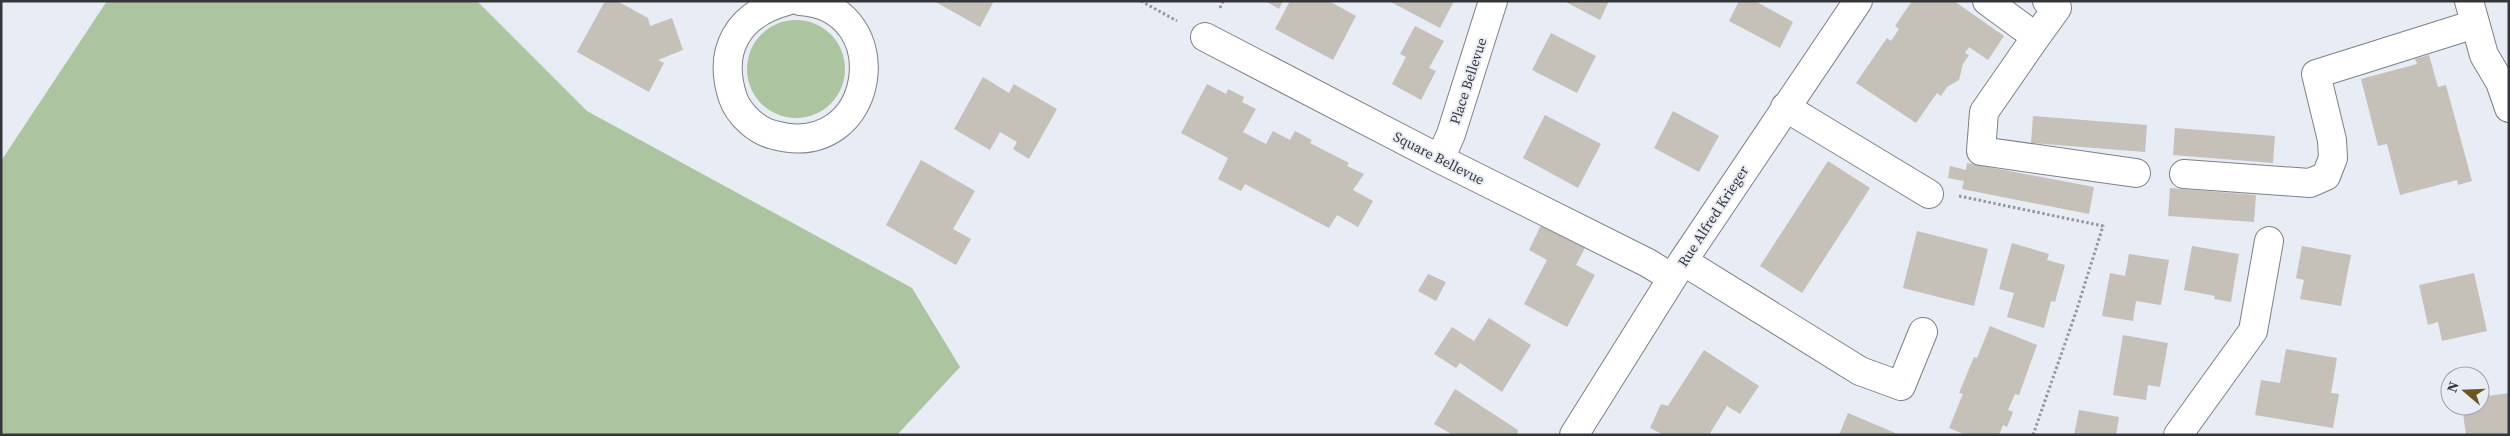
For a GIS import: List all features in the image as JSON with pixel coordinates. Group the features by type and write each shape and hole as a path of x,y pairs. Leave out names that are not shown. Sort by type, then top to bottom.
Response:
{"street":[{"path":"788,1 768,6 749,19 735,37 727,58 727,73 734,102 748,120 767,133 789,139 812,138 834,129 851,113 862,93 866,69 862,46 835,6 800,1"},
{"name":"Place Bellevue","path":"1440,159 1451,134 1493,1"},
{"name":"Rue Alfred Krieger","path":"1574,435 1678,269 1858,1"},
{"path":"1987,1 2036,37"},
{"path":"2047,1 2057,8 1984,112 1981,150 2136,173"},
{"path":"2184,174 2310,183 2326,176 2333,158 2332,140 2316,74 2472,13 2484,55 2500,67 2500,82 2509,108"},
{"name":"Square Bellevue","path":"1205,37 1440,159 1648,263 1678,269 1860,370 1901,386 1923,332"},
{"path":"1785,107 1929,194"},
{"path":"2178,435 2253,331 2270,241"}],"path":[{"path":"1140,1 1205,37"},
{"path":"1929,194 1950,194 2103,226 2076,312 2033,435"}],"green space":[{"path":"107,1 477,1 587,111 912,288 960,367 897,435 1,435 1,161"},
{"path":"796,20 815,23 831,34 842,50 845,69 842,88 831,104 815,115 796,118 777,115 761,104 750,88 747,69 750,50 761,34 777,23"}],"building":[{"path":"605,1 617,1 648,18 650,26 672,18 683,50 658,60 664,63 649,92 577,52"},
{"path":"934,1 994,1 980,27"},
{"path":"1265,1 1283,1 1279,9"},
{"path":"1290,1 1329,1 1356,16 1333,60 1275,29"},
{"path":"1389,1 1454,1 1440,28"},
{"path":"1564,1 1609,1 1600,20"},
{"path":"1739,1 1755,1 1793,22 1780,48 1729,21"},
{"path":"1912,1 1954,1 2004,36 1988,60 1969,47 1965,53 1969,55 1963,64 1959,80 1947,87 1941,96 1937,93 1916,123 1856,83 1887,38 1891,41 1899,29 1895,26"},
{"path":"1415,26 1444,41 1429,68 1436,71 1421,100 1392,84 1406,57 1400,54"},
{"path":"1551,33 1596,56 1577,93 1532,70"},
{"path":"2429,55 2438,87 2446,85 2472,181 2458,185 2457,180 2400,195 2387,144 2378,146 2361,79 2417,64 2415,59"},
{"path":"983,77 1009,93 1014,84 1057,109 1029,159 1013,149 1017,142 1000,132 990,150 954,129"},
{"path":"1207,84 1226,94 1228,89 1244,97 1242,102 1256,109 1243,132 1266,144 1273,131 1290,140 1295,131 1312,140 1310,143 1349,163 1347,166 1364,174 1353,190 1373,201 1358,227 1337,215 1329,228 1245,184 1241,191 1218,179 1228,158 1181,133"},
{"path":"1673,111 1719,136 1699,172 1654,148"},
{"path":"1545,115 1601,144 1578,188 1523,158"},
{"path":"2033,116 2147,125 2145,152 2031,143"},
{"path":"2175,128 2275,136 2273,163 2173,155"},
{"path":"921,160 975,191 953,229 971,239 956,265 886,225"},
{"path":"1828,161 1870,188 1802,293 1760,266"},
{"path":"1967,163 2094,187 2089,214 1962,189 1964,181 1948,178 1950,166 1966,170"},
{"path":"2170,188 2256,195 2254,222 2168,216"},
{"path":"1543,221 1587,244 1576,265 1595,275 1567,327 1524,304 1547,260 1529,250"},
{"path":"1917,231 1988,249 1974,306 1903,288"},
{"path":"2012,243 2049,254 2047,260 2065,265 2055,302 2051,301 2044,328 2007,317 2014,293 1999,289"},
{"path":"2192,246 2239,254 2231,302 2214,299 2215,296 2184,290"},
{"path":"2302,246 2351,255 2341,306 2300,299 2304,280 2296,278"},
{"path":"2129,254 2169,260 2161,305 2136,301 2133,321 2102,316 2110,273 2125,276"},
{"path":"2474,273 2487,331 2442,341 2438,322 2428,325 2419,285"},
{"path":"1428,274 1446,282 1436,301 1418,291"},
{"path":"1489,318 1531,345 1502,392 1460,363 1456,368 1434,354 1452,327 1474,341"},
{"path":"1990,326 2037,345 2019,395 2015,394 2008,410 2013,412 2007,427 2003,425 1999,435 1966,435 1949,428 1963,394 1959,393 1974,357 1977,358"},
{"path":"2123,335 2168,343 2160,387 2148,385 2146,400 2113,395"},
{"path":"2286,349 2337,358 2331,393 2339,394 2333,428 2255,415 2261,380 2280,383"},
{"path":"1704,350 1759,386 1740,414 1727,406 1710,433 1712,435 1664,435 1650,428 1661,404 1668,406"},
{"path":"1455,389 1518,430 1517,435 1453,435 1434,424"},
{"path":"2509,393 2509,435 2466,435 2463,416 2490,416 2490,396"},
{"path":"2079,410 2119,417 2116,435 2074,435"},
{"path":"1848,413 1900,435 1839,435"}]}
